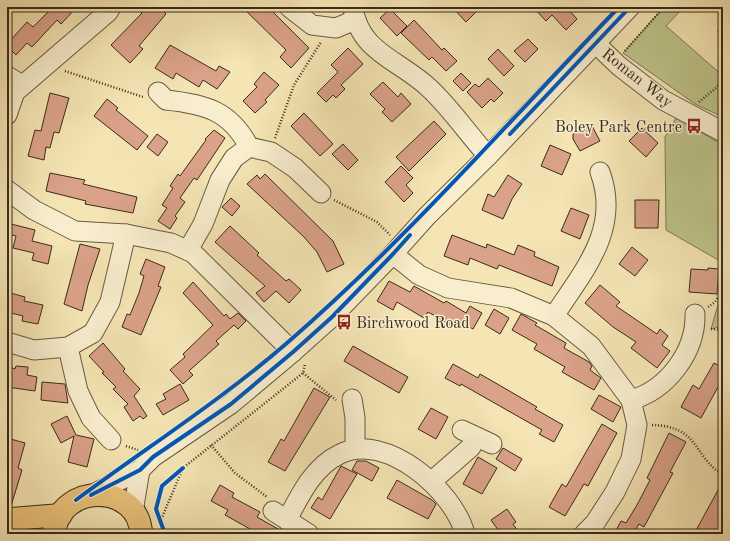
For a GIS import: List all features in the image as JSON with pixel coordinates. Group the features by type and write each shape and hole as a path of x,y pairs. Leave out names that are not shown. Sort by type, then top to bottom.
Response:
{"highway":[{"path":"9,519 57,524 76,500 91,495 103,495 115,498 125,503 147,527"},
{"path":"9,519 28,534"}],"street":[{"path":"7,115 15,92 15,81 49,63 108,12 111,7"},
{"path":"289,7 312,25 336,28 354,14 364,37 380,53 428,86 488,156"},
{"path":"91,495 140,459 153,457 231,404 332,318 630,7"},
{"name":"Roman Way","path":"595,43 619,66 663,100 723,132"},
{"path":"160,102 195,103 227,118 242,134 249,147 271,152 295,168 321,193"},
{"path":"188,250 203,224 220,180 234,158 249,147"},
{"path":"554,316 601,240 606,220 608,200 606,179"},
{"path":"7,190 34,210 75,231 126,234 171,243 188,250 193,253 293,352"},
{"path":"7,342 34,350 68,347 93,333 110,302 126,234"},
{"path":"396,250 419,275 448,288 511,298 554,316 591,346 631,400 638,425 631,459 615,492 595,523 584,534"},
{"path":"631,400 647,394 664,382 680,363 691,341 706,324"},
{"path":"68,347 81,398 91,418 111,440"},
{"path":"355,448 357,410"},
{"path":"431,482 471,447 477,437"},
{"path":"309,534 280,515 320,468 338,454 355,448 386,453 410,464 431,482 450,504 463,527 465,534"},
{"path":"140,459 147,527"}],"path":[{"path":"623,53 664,7"},
{"path":"718,32 723,26"},
{"path":"271,152 278,127 294,85 323,40 336,28"},
{"path":"49,63 70,74 160,102"},
{"path":"695,104 723,82"},
{"path":"321,193 378,222 396,250"},
{"path":"723,239 721,260 723,268"},
{"path":"706,324 715,302 723,289"},
{"path":"172,477 303,373 340,404 357,410"},
{"path":"638,425 665,426 686,434 700,450 714,470 723,475"},
{"path":"111,440 140,459"},
{"path":"211,445 235,473 277,504 280,515"},
{"path":"147,527 183,468"},
{"path":"147,527 158,516"}],"green space":[{"path":"664,7 684,7 666,26 723,76 723,117 695,104 623,53"},
{"path":"676,118 723,145 723,326 711,329 718,305 720,261 666,230 665,137"}],"building":[{"path":"53,7 77,7 61,24 57,20 32,47 27,43 16,55 7,46 7,44 27,22 33,27"},
{"path":"136,7 160,7 166,14 139,46 143,49 130,63 111,45 142,13"},
{"path":"242,7 268,7 309,48 291,68 280,57 286,50"},
{"path":"452,7 481,7 466,22"},
{"path":"533,7 566,7 577,19 566,30 552,15 546,21"},
{"path":"390,9 407,26 397,36 380,18"},
{"path":"414,20 442,50 444,48 457,61 446,71 432,57 429,60 401,33"},
{"path":"528,39 538,49 525,62 514,51"},
{"path":"170,45 216,71 219,66 230,72 217,89 203,80 199,87 176,73 173,79 155,68"},
{"path":"348,48 363,64 341,85 345,89 336,98 333,95 326,102 317,93 338,72 331,65"},
{"path":"498,49 514,66 504,76 488,59"},
{"path":"264,72 279,85 265,100 267,102 255,113 243,101 257,87 254,84"},
{"path":"461,73 471,83 463,91 453,81"},
{"path":"488,78 503,93 494,102 491,99 482,108 467,92 475,84 479,87"},
{"path":"383,82 398,97 401,93 411,104 392,122 382,112 385,109 370,94"},
{"path":"50,93 69,98 59,133 54,132 50,148 46,147 44,160 28,156 35,130 41,131"},
{"path":"107,99 118,108 116,110 148,136 137,150 94,116"},
{"path":"304,113 333,144 320,156 291,126"},
{"path":"434,121 446,134 409,171 396,157"},
{"path":"591,124 600,141 580,151 573,139 573,134"},
{"path":"642,128 658,143 646,157 629,141"},
{"path":"214,130 225,138 197,180 194,178 180,198 185,202 175,216 177,218 170,229 158,221 167,208 162,205 173,188 170,186 178,174 180,176 206,140 205,139"},
{"path":"157,134 168,142 158,156 147,147"},
{"path":"343,144 358,160 348,170 332,154"},
{"path":"550,145 571,154 562,175 541,166"},
{"path":"401,166 413,178 406,185 413,193 404,202 385,182"},
{"path":"50,173 85,180 83,184 137,197 133,213 85,204 86,201 46,191"},
{"path":"265,174 333,241 344,264 327,272 317,252 304,237 247,184 257,175 260,179"},
{"path":"508,175 522,184 512,199 503,219 482,210 488,194 494,197"},
{"path":"231,198 240,206 232,216 222,207"},
{"path":"635,200 659,200 658,228 635,228"},
{"path":"571,208 589,215 580,239 561,231"},
{"path":"7,223 35,230 32,241 52,246 48,264 32,260 34,253 13,248 16,236 7,234"},
{"path":"230,226 259,253 257,255 286,281 289,279 301,290 289,303 276,291 264,302 256,293 265,286 215,242"},
{"path":"452,235 486,248 487,244 514,255 518,245 535,252 534,256 559,267 552,286 499,265 497,269 470,258 468,265 444,256"},
{"path":"80,244 100,249 88,285 82,311 64,304"},
{"path":"632,247 648,260 635,276 619,264"},
{"path":"146,259 165,267 158,286 161,287 141,335 122,327 127,314 130,315 139,293 144,276 140,274"},
{"path":"708,268 719,269 717,294 689,292 691,269 708,270"},
{"path":"389,281 410,292 414,286 444,303 446,301 466,313 470,306 482,313 473,329 457,320 453,326 428,312 424,318 397,302 393,310 377,301"},
{"path":"193,282 224,316 226,314 230,319 238,313 246,321 238,329 234,325 216,341 219,344 189,371 193,375 183,384 170,370 185,357 183,354 213,325 183,293"},
{"path":"600,285 620,302 616,306 657,334 660,329 668,336 662,345 670,351 657,368 631,348 636,342 613,327 585,303"},
{"path":"7,292 25,297 24,301 43,305 38,324 22,321 23,316 7,312"},
{"path":"494,309 509,318 500,334 485,325"},
{"path":"521,314 537,323 535,325 566,343 564,348 589,362 592,366 590,370 601,378 594,390 562,372 565,367 534,349 537,344 512,330"},
{"path":"103,343 125,369 123,371 140,389 134,396 147,416 143,419 140,416 133,421 124,407 128,404 113,389 116,387 102,373 104,372 89,356"},
{"path":"353,346 408,377 399,393 344,361"},
{"path":"714,363 723,368 723,390 718,387 701,418 681,407 693,385 699,389"},
{"path":"453,364 478,378 480,374 537,407 535,409 563,425 554,442 539,434 542,430 461,384 460,386 445,378"},
{"path":"7,366 15,369 16,366 28,367 27,375 37,377 35,391 7,387"},
{"path":"42,382 65,384 68,403 41,400"},
{"path":"180,384 189,400 163,415 156,404 166,399 163,394"},
{"path":"314,388 330,397 285,471 268,462 281,439 284,441"},
{"path":"599,395 621,407 613,422 591,409"},
{"path":"431,408 448,417 436,439 418,429"},
{"path":"67,416 76,435 94,439 87,467 68,462 74,436 61,443 51,424"},
{"path":"602,424 617,433 588,486 584,484 565,516 549,507 562,484 566,487"},
{"path":"669,433 686,442 670,472 673,473 644,527 639,524 636,529 646,534 614,534 621,521 626,523 637,505 650,480 647,478"},
{"path":"7,438 25,443 18,468 22,470 11,506 7,506"},
{"path":"503,448 522,459 515,471 496,459"},
{"path":"478,457 497,468 482,494 463,484"},
{"path":"357,461 366,461 379,468 372,481 352,470"},
{"path":"341,466 357,474 330,519 311,508 318,497 322,500"},
{"path":"397,480 432,500 436,504 428,519 387,498"},
{"path":"723,481 723,524 718,534 694,534"},
{"path":"220,485 234,493 232,497 260,512 257,517 287,534 259,534 225,515 228,510 211,501"},
{"path":"507,509 516,522 513,524 520,534 501,534 491,520"}],"cycle path":[{"path":"76,500 236,385 331,304 457,179 619,7"},
{"path":"510,134 630,7"},
{"path":"91,495 140,470 153,457 231,404 332,317 410,235"},
{"path":"165,534 156,509 162,486 183,468"}],"place":[{"name":"Boley Park Centre","path":"694,126"},
{"name":"Birchwood Road","path":"344,322"}]}
